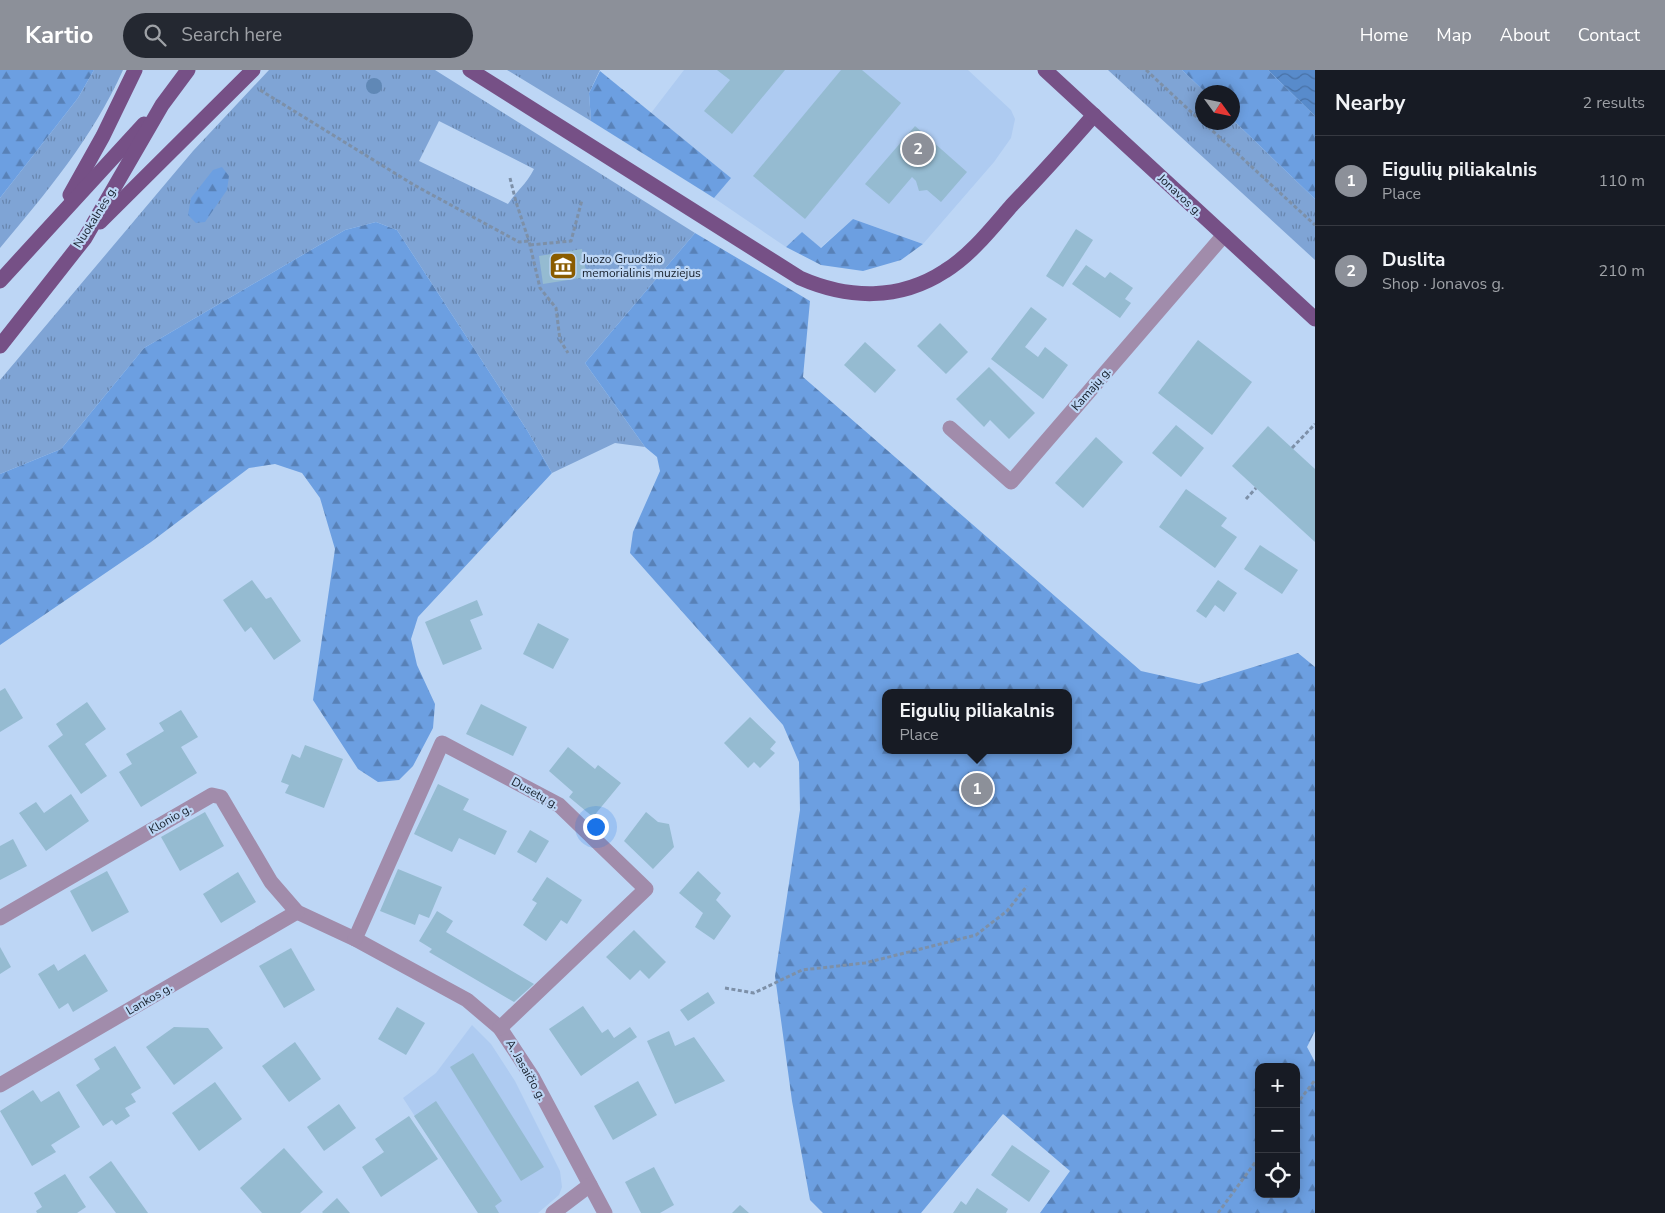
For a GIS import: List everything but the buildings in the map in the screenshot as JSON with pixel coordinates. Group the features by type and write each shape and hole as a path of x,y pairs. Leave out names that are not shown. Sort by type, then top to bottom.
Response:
{"main road":[{"path":"58,215 103,136 135,70"},
{"name":"Nuokalnės g.","path":"0,346 85,238 162,105 188,70"},
{"path":"85,238 253,70"},
{"path":"470,70 800,278 824,288 849,294 880,294 904,289 945,271 991,228 1094,115"},
{"name":"Jonavos g.","path":"1045,70 1315,319"},
{"name":"Nuokalnės g.","path":"0,281 58,215 162,105"}],"street":[{"name":"Kamajų g.","path":"950,428 1011,482 1224,235"},
{"name":"Dusetų g.","path":"355,939 442,743 560,805 646,889 500,1028"},
{"name":"Klonio g.","path":"0,918 212,795 221,797 227,804 271,882 297,912"},
{"name":"A. Jasaičio g.","path":"297,912 355,939 467,1000 500,1028 533,1078 558,1130 605,1213"},
{"name":"Lankos g.","path":"0,1085 297,912"},
{"path":"553,1213 590,1185"}],"path":[{"path":"1146,70 1195,115"},
{"path":"259,90 414,184 519,242 571,241 582,200"},
{"path":"1212,130 1315,225"},
{"path":"510,178 540,288 556,308 560,340 568,353"},
{"path":"1292,448 1315,424"},
{"path":"1246,499 1256,488"},
{"path":"725,988 754,993 802,970 865,963 976,935 1007,911 1027,886"},
{"path":"1300,1101 1315,1080"},
{"path":"1218,1213 1255,1162"}],"shaded area":[{"path":"684,70 968,70 1011,110 1015,119 1011,138 994,162 923,244 853,219 820,248 802,232 786,247 714,198 730,178 651,113"},
{"path":"472,1025 491,1044 515,1081 560,1171 562,1187 559,1195 538,1213 478,1213 403,1098 436,1073"}],"green space":[{"path":"0,70 94,70 78,98 0,198"},
{"path":"94,70 123,70 98,118 68,163 0,248 0,198 78,98"},
{"path":"269,70 435,70 695,233 585,363 645,447 615,443 552,473 527,430 397,230 376,222 345,230 144,348 61,449 0,474 0,380 193,151","holes":["439,121 534,169 508,204 419,161"]},
{"path":"507,70 600,70 589,93 591,121"},
{"path":"1108,70 1182,70 1198,85 1195,85 1195,130 1240,130 1240,127 1315,199 1315,260"},
{"path":"1182,70 1268,70 1315,116 1315,199 1240,127 1240,85 1198,85"},
{"path":"600,71 731,178 714,198 591,121 589,93"},
{"path":"222,167 229,176 227,190 205,222 196,223 188,215 191,198 213,170"},
{"path":"853,219 923,244 901,260 863,271 821,265 786,247 802,232 821,248"},
{"path":"376,222 397,230 527,430 552,473 418,617 411,639 417,665 435,704 433,728 413,766 399,780 378,782 358,769 313,700 335,549 320,498 302,473 275,464 249,468 151,542 0,645 0,474 61,449 144,348 345,230"},
{"path":"695,233 810,301 803,377 1141,671 1199,684 1298,653 1315,667 1315,1031 1307,1047 1315,1062 1315,1213 1040,1213 1070,1171 1003,1114 921,1213 823,1213 810,1200 792,1101 775,976 800,810 799,762 783,725 630,553 633,532 660,471 657,457 645,447 585,363"}],"water":[{"path":"1268,70 1315,70 1315,116"}],"place":[{"name":"Duslita","path":"918,149"},
{"name":"Juozo Gruodžio memorialinis muziejus","path":"563,266"},
{"name":"Eigulių piliakalnis","path":"977,789"}]}
